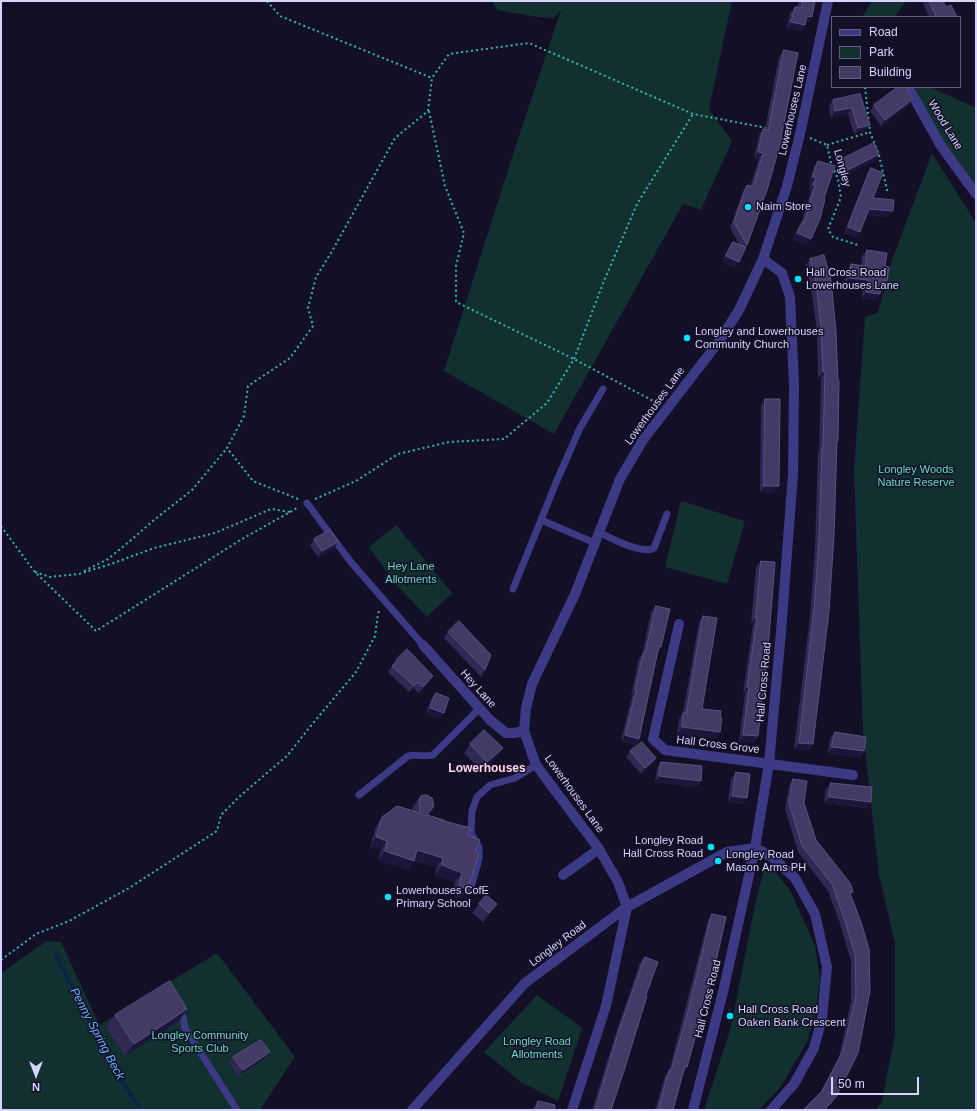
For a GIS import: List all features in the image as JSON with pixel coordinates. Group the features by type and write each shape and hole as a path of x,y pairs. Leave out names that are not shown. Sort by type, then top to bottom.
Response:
{"street":[{"name":"Lowerhouses Lane","path":"572,1110 606,1006 626,907 618,882 600,849 536,765 524,731 526,708 532,684 575,594 620,479 643,440 720,340 740,310 763,259 788,186 827,32 828,1"},
{"name":"Wood Lane","path":"909,88 941,146 976,194"},
{"name":"Hall Cross Road","path":"693,1110 723,992 755,848 769,763 781,632 793,474 794,386 790,297 782,273 763,259"},
{"name":"Hall Cross Grove","path":"679,624 653,739 665,750 854,775"},
{"name":"Hey Lane","path":"423,645 479,710 490,720 506,733 524,731"},
{"name":"Longley Road","path":"412,1110 525,984 626,907 727,852 755,848"},
{"path":"755,848 772,857 795,878 814,914 826,967 822,1018 814,1048 794,1084 771,1110"},
{"name":"Lowerhouses Lane","path":"563,875 600,849"}],"lane":[{"path":"512,589 580,428 603,389"},
{"path":"307,503 350,561 423,645"},
{"path":"600,532 618,542 643,550 651,550 654,548 667,514"},
{"path":"541,520 595,543"},
{"path":"359,795 408,756 412,755 425,757 433,755 479,710"},
{"path":"470,891 479,859 479,847 471,833 472,811 477,797 490,785 515,778 536,765"},
{"path":"174,1000 183,1017 185,1028 237,1110"}],"path":[{"path":"267,1 280,16 432,78"},
{"path":"667,408 574,359 456,302 456,266 464,234 445,186 428,111 432,78 450,54 529,43 693,114 772,129"},
{"path":"865,88 870,132 879,155 888,194"},
{"path":"80,574 108,559 192,490 227,448 244,416 248,386 290,358 313,326 308,308 316,277 396,138 428,111"},
{"path":"1,526 34,571 96,631 242,539 307,503 356,481 398,454 450,442 504,439 547,403 574,359 604,281 637,204 693,114"},
{"name":"Longley","path":"779,130 800,134 827,145 870,132"},
{"name":"Longley","path":"827,145 842,197 828,229 833,237 858,245"},
{"path":"227,448 253,481 307,503"},
{"path":"34,571 50,576 80,574 154,548 215,533 271,509 290,512"},
{"path":"1,960 36,934 69,921 129,888 217,831 221,815 240,796 287,756 356,672 375,636 378,614 384,600"}],"green space":[{"path":"492,1 732,1 709,109 732,141 701,210 683,204 554,434 444,371 515,148 561,10 554,18 547,18 497,10"},
{"path":"872,1 906,1 896,16 863,16"},
{"path":"917,88 932,88 976,108 976,190 910,93"},
{"name":"Longley Woods Nature Reserve","path":"932,153 976,223 976,1110 876,1110 882,1101 895,1034 895,943 879,875 863,732 854,469 865,317 878,313 891,263"},
{"path":"681,501 745,521 727,584 665,567"},
{"name":"Hey Lane Allotments","path":"396,525 452,593 427,617 394,582 369,547"},
{"path":"765,865 771,867 790,890 815,946 820,980 816,1010 808,1040 780,1088 759,1110 704,1110 731,1027 755,905"},
{"name":"Longley Community Sports Club","path":"47,941 61,942 100,1025 217,953 295,1057 260,1110 1,1110 1,973"},
{"name":"Longley Road Allotments","path":"537,995 582,1028 558,1101 521,1082 484,1052"}],"building":[{"path":"802,1 815,1 812,17 807,16 805,25 791,22 795,7 802,7"},
{"path":"929,1 943,1 946,7 951,5 956,16 936,16"},
{"path":"784,50 798,53 782,137 768,187 747,245 734,222 747,185 753,187 763,153 758,152 763,129 768,130"},
{"path":"897,88 908,88 907,91 913,99 885,120 874,105"},
{"path":"860,94 870,125 858,128 852,108 835,111 833,100"},
{"path":"874,143 879,154 846,171 840,160"},
{"path":"818,161 835,166 824,198 820,219 811,239 797,233 802,222 804,223 815,185 813,185 816,178 813,177"},
{"path":"871,168 883,173 873,198 894,200 893,211 869,209 860,232 848,227"},
{"path":"733,242 746,247 739,262 726,256"},
{"path":"867,250 887,253 885,266 889,267 887,281 882,281 880,294 866,292 868,280 849,278 851,264 865,266"},
{"path":"824,255 831,280 836,332 839,380 838,441 829,611 813,744 799,743 814,609 819,541 825,372 823,372 821,326 816,282 810,259"},
{"path":"765,399 780,399 779,486 764,486"},
{"path":"330,530 338,542 322,551 314,539"},
{"path":"761,561 775,562 769,637 758,736 743,735 749,687 747,687 757,618"},
{"path":"656,606 670,609 661,647 659,646 639,739 625,735 641,662 644,652 645,653"},
{"path":"703,616 717,618 702,709 721,711 720,718 722,718 720,732 682,727 683,713 686,713"},
{"path":"459,621 491,655 485,670 448,632"},
{"path":"407,649 433,676 423,687 418,682 414,686 392,666"},
{"path":"436,693 449,698 444,713 430,708"},
{"path":"484,730 503,748 487,762 470,744"},
{"path":"835,732 866,737 864,751 832,747"},
{"path":"642,742 656,758 645,768 630,751"},
{"path":"661,762 702,766 701,781 659,776"},
{"path":"736,772 750,774 747,798 733,796"},
{"path":"793,779 807,781 804,803 816,840 850,883 853,892 850,893 869,949 870,991 858,1053 836,1097 824,1110 803,1110 822,1091 843,1051 856,995 855,955 832,884 802,846 789,803"},
{"path":"831,783 872,787 871,802 829,797"},
{"path":"427,795 432,798 434,806 427,815 471,828 468,835 480,840 475,852 479,853 468,889 459,886 462,873 442,865 443,858 417,850 414,861 385,851 387,841 376,837 382,817 397,806 420,813 419,800 421,796"},
{"path":"486,895 497,904 489,913 479,904"},
{"path":"712,914 726,917 717,957 694,1042 687,1067 685,1066 673,1110 658,1110 669,1070 671,1071 686,1019"},
{"path":"645,957 658,962 646,995 647,996 623,1074 611,1110 595,1110 619,1030"},
{"path":"170,981 187,1009 134,1044 115,1015"},
{"path":"261,1040 270,1052 243,1070 233,1057"},
{"path":"538,1101 555,1105 554,1110 536,1110"}],"waterway":[{"name":"Penny Spring Beck","path":"56,955 111,1065 141,1110"}],"place":[{"name":"Naim Store","path":"748,207"},
{"name":"Hall Cross Road Lowerhouses Lane","path":"798,279"},
{"name":"Longley and Lowerhouses Community Church","path":"687,338"},
{"name":"Longley Road Hall Cross Road","path":"711,847"},
{"name":"Longley Road Mason Arms PH","path":"718,861"},
{"name":"Lowerhouses CofE Primary School","path":"388,897"},
{"name":"Hall Cross Road Oaken Bank Crescent","path":"730,1016"}],"district":[{"name":"Lowerhouses","path":"487,769"}]}
